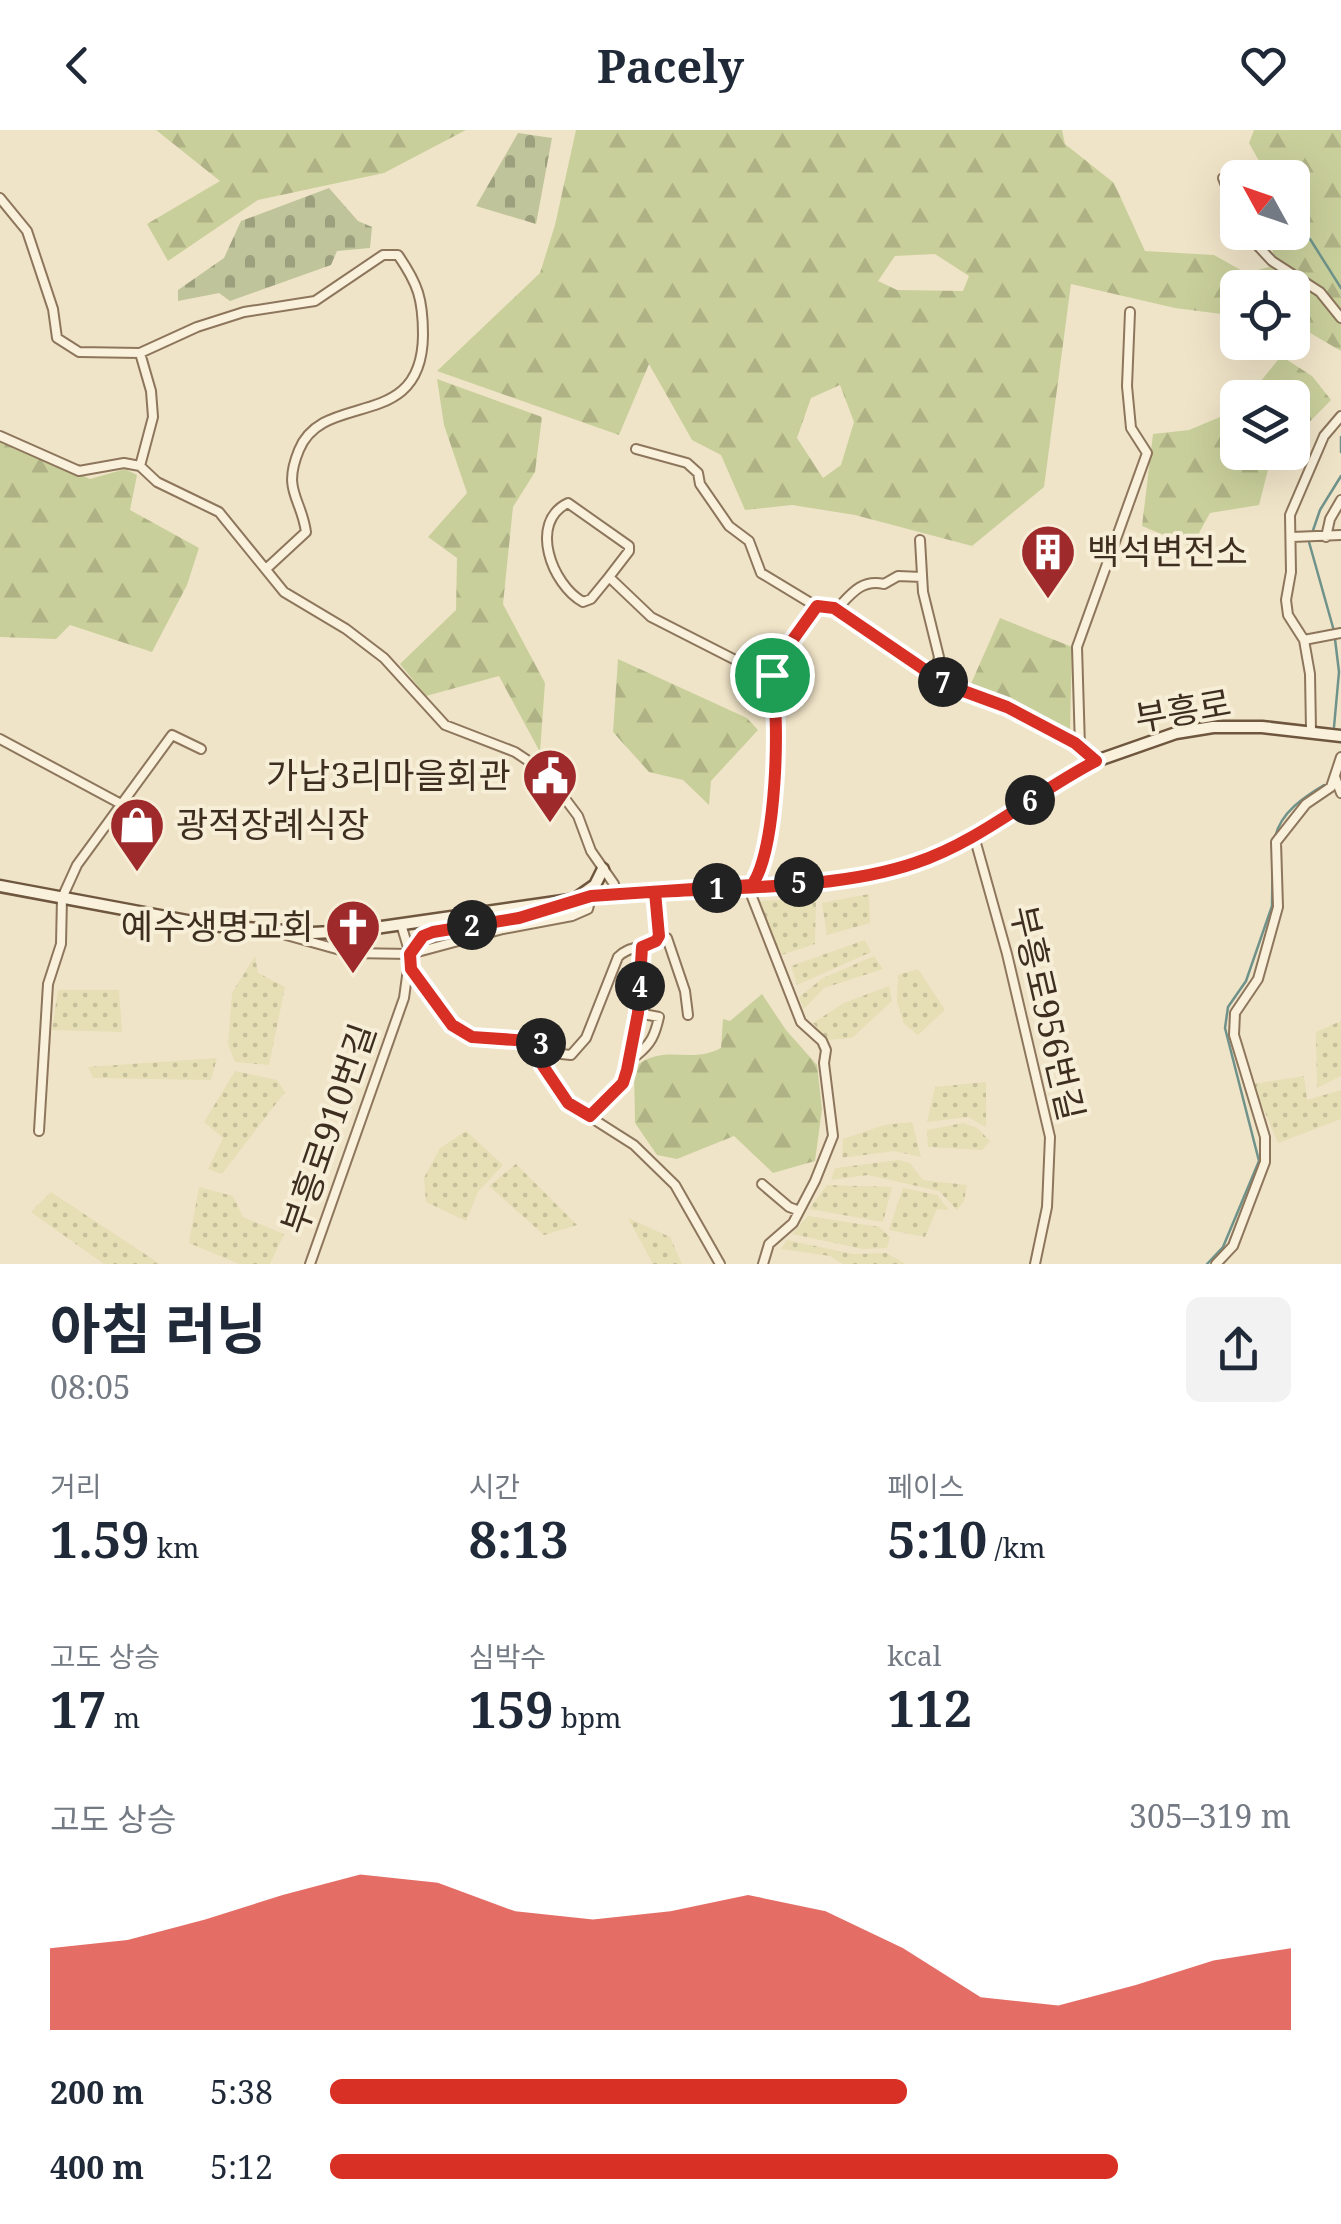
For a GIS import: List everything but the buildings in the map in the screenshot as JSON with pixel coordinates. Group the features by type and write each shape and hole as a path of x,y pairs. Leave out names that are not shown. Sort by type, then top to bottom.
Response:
{"main road":[{"name":"부흥로","path":"0,886 210,925 272,931 354,931 591,896 870,874 914,864 974,836 1096,761 1158,738 1230,726 1310,730 1341,736"},
{"path":"410,954 423,936 433,932 519,918 569,901 595,886 603,869"},
{"path":"0,878 20,890"}],"street":[{"path":"0,198 27,231 53,309 58,338 78,352 140,353 196,327 244,312 315,301 382,255 398,255 418,283 423,337 420,368 412,384 374,406 334,418 310,431 298,450 290,479 306,532 266,569"},
{"path":"1262,250 1320,292 1341,318"},
{"path":"1080,747 1077,646 1147,453 1132,428 1127,386 1130,312"},
{"path":"140,353 151,391 152,417 140,466"},
{"path":"1310,730 1310,674 1304,640 1288,615 1290,515 1324,436 1341,416"},
{"path":"0,436 79,471 124,463 140,466 157,482 219,512 284,592 346,629 384,658 446,726 515,752 545,772 578,816 591,852 614,884 617,895"},
{"path":"636,449 687,463 698,472 700,484 729,526 750,541 761,573 817,606 836,610 870,581 884,584 898,576 922,576"},
{"path":"1326,536 1341,500"},
{"path":"568,503 629,546 609,577 583,602 562,586 547,528 548,520 562,506 568,503"},
{"path":"1292,537 1341,535"},
{"path":"920,540 932,636 940,657 934,676"},
{"path":"609,577 651,617 772,675"},
{"path":"763,1264 769,1244 793,1223 834,1136 824,1063 826,1050 822,1041 801,1022 752,897 752,885 760,874 771,826 774,666 817,606"},
{"name":"부흥로","path":"836,610 947,685 1007,707 1080,747 1096,761"},
{"path":"1304,640 1336,635"},
{"path":"39,1131 48,984 61,944 62,898 78,865 172,735 201,749"},
{"path":"0,739 121,804"},
{"path":"1216,1264 1233,1246 1265,1162 1265,1137 1234,1035 1234,1013 1258,979 1278,907 1276,842 1306,804 1330,787 1341,757"},
{"path":"1336,777 1341,794"},
{"name":"부흥로956번길","path":"974,836 1007,954 1050,1137 1047,1207 1034,1264"},
{"path":"411,969 446,1019 461,1032 472,1037 542,1043 567,1056 579,1049 618,957 656,941 659,936 655,892"},
{"path":"272,931 351,953 410,954 502,929 572,916 588,909 591,896"},
{"name":"부흥로910번길","path":"310,1264 397,1020 411,969 401,924"},
{"path":"659,936 666,938 685,991 688,1015"},
{"path":"590,1116 623,1083 638,1013 642,947"},
{"path":"628,1054 637,1055 650,1044 659,1018 638,1013"},
{"path":"553,1050 543,1066 568,1103 634,1145 675,1185 720,1264"},
{"path":"762,1184 788,1207 798,1210"}],"shaded area":[{"path":"869,894 870,923 827,935 822,903"},
{"path":"816,899 815,944 778,956 758,901"},
{"path":"865,940 871,952 797,985 791,966"},
{"path":"255,956 258,973 285,987 269,1065 235,1062 228,1044 232,993"},
{"path":"874,956 883,969 824,988 804,1009 799,997 823,978"},
{"path":"918,969 945,1010 918,1035 904,1024 897,1002 898,975"},
{"path":"889,986 892,1001 852,1038 827,1040 813,1023 844,1003"},
{"path":"58,990 119,990 122,1032 52,1030"},
{"path":"1341,1021 1341,1076 1317,1088 1316,1032"},
{"path":"217,1058 211,1080 93,1078 88,1067"},
{"path":"235,1071 277,1080 285,1092 222,1174 208,1169 223,1138 204,1122"},
{"path":"1304,1076 1307,1100 1341,1090 1341,1119 1278,1143 1253,1084"},
{"path":"986,1082 986,1127 968,1117 927,1122 935,1087"},
{"path":"912,1122 921,1157 894,1151 842,1158 843,1139 884,1125"},
{"path":"963,1123 977,1128 990,1141 982,1150 928,1147 927,1130"},
{"path":"466,1131 503,1165 478,1192 466,1221 426,1202 424,1178 440,1148"},
{"path":"899,1160 910,1163 923,1180 967,1185 964,1201 957,1210 939,1191 868,1175 831,1180 835,1168"},
{"path":"516,1164 577,1225 544,1235 489,1186"},
{"path":"827,1185 892,1187 883,1222 809,1209"},
{"path":"199,1187 233,1196 243,1217 284,1234 270,1264 239,1264 189,1243"},
{"path":"903,1188 937,1195 949,1210 937,1209 925,1237 889,1230"},
{"path":"51,1192 160,1264 104,1264 31,1212"},
{"path":"808,1216 879,1227 890,1237 887,1248 863,1249 792,1234"},
{"path":"628,1218 670,1237 682,1264 653,1264"},
{"path":"787,1240 853,1254 886,1253 906,1264 843,1264 830,1256 781,1249"}],"green space":[{"path":"156,130 466,130 384,173 258,200 168,261 147,224 220,181"},
{"path":"576,130 1062,130 1065,144 1114,183 1145,251 1214,255 1241,270 1220,270 1220,314 1175,308 1071,284 1044,487 972,546 855,515 792,505 745,510 721,455 692,440 649,364 619,435 437,371 540,273","holes":["935,254 969,276 963,291 897,290 878,281 895,256","840,385 854,422 841,465 823,478 797,438 811,398"]},
{"path":"1254,130 1341,130 1341,351 1310,333 1310,270 1258,270 1277,265 1272,250 1310,250 1310,160 1258,160 1249,143"},
{"path":"518,133 552,138 536,224 476,206"},
{"path":"329,188 358,221 372,227 370,248 337,251 331,265 230,301 219,293 178,301 178,290 224,258 241,221"},
{"path":"1278,360 1287,360 1312,376 1331,400 1310,422 1310,380 1262,380"},
{"path":"437,379 542,417 535,472 513,507 503,604 545,683 540,752 499,676 426,696 400,664 456,610 457,558 428,537 467,493 444,425"},
{"path":"1220,417 1220,470 1268,470 1259,505 1210,513 1199,533 1217,557 1142,526 1153,434 1189,430"},
{"path":"0,439 90,479 125,469 137,475 130,510 199,548 187,585 152,652 70,625 56,639 0,637"},
{"path":"1000,618 1072,647 1070,730 1052,727 970,686"},
{"path":"618,659 747,718 758,730 711,781 709,805 683,780 649,772 613,732"},
{"path":"762,994 786,1030 817,1065 822,1109 815,1161 773,1173 734,1136 677,1159 657,1155 635,1123 634,1068 655,1056 698,1055 721,1048 723,1019 730,1021"}],"waterway":[{"path":"1310,239 1341,288"},
{"path":"1341,437 1341,452"},
{"path":"1334,631 1309,542 1320,510 1341,476"},
{"path":"1334,727 1339,672 1335,639"},
{"path":"1275,837 1288,813 1324,785"},
{"path":"1207,1264 1223,1247 1259,1161 1225,1028 1228,1007 1246,981 1272,906 1273,844"}],"place":[{"name":"백석변전소","path":"1048,601"},
{"name":"가납3리마을회관","path":"550,825"},
{"name":"광적장례식장","path":"137,874"},
{"name":"예수생명교회","path":"353,976"}],"route":[{"path":"817,606 834,608 947,685 1007,707 1075,743 1096,761 988,828 914,864 839,879 655,892 659,936 642,947 638,1013 627,1070 623,1083 590,1116 568,1103 543,1066 553,1050 530,1041 472,1037 452,1025 411,969 410,954 423,936 433,932 519,918 591,896 752,885 760,874 771,826 772,675 774,666 817,606"}]}
